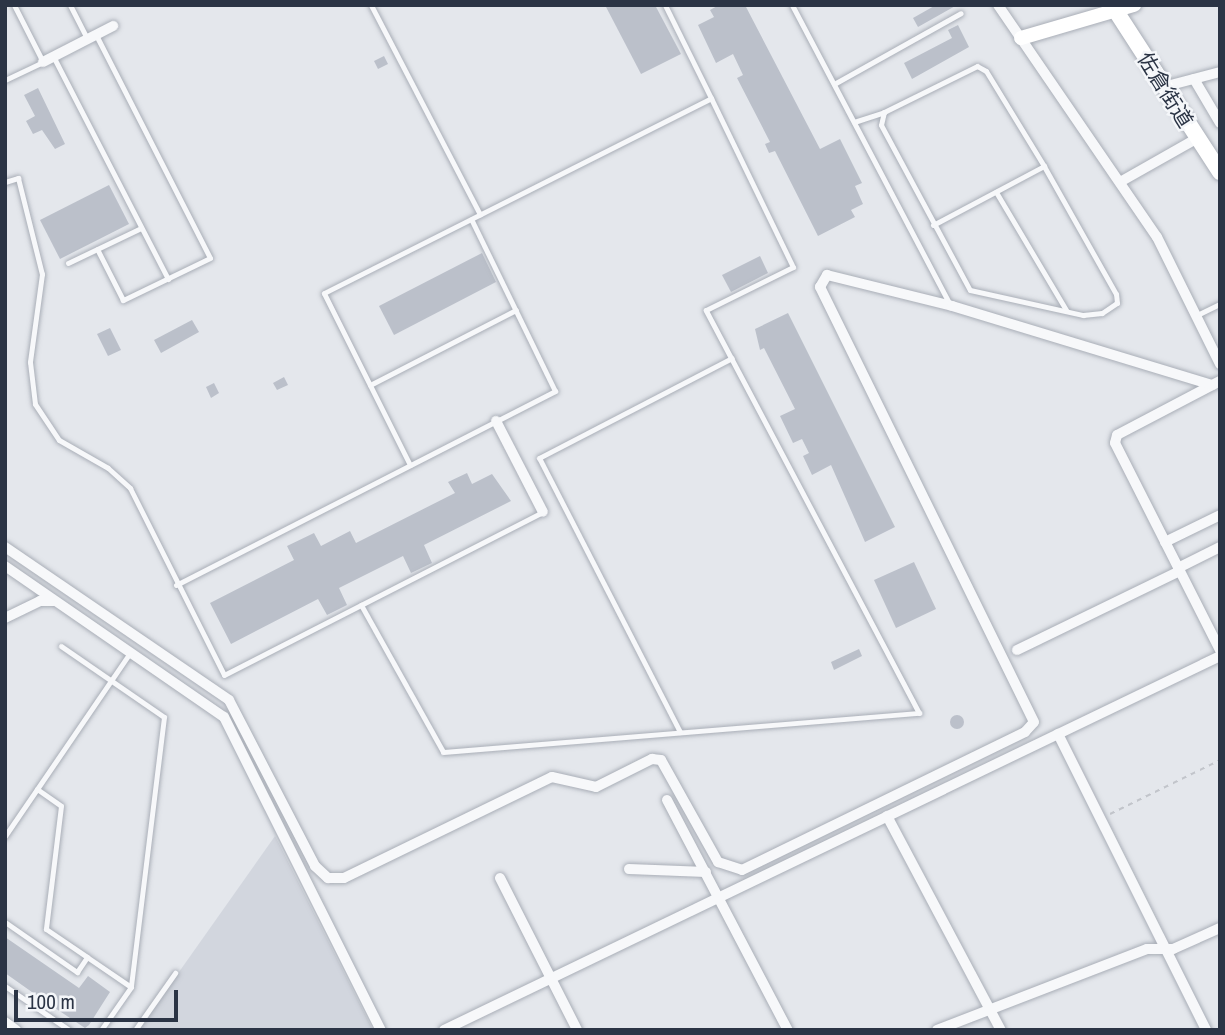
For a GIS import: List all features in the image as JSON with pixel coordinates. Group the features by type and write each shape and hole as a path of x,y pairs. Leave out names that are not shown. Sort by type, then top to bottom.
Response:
{"main road":[{"name":"佐倉街道","path":"1114,8 1196,139 1220,172"}],"street":[{"path":"998,5 1157,237 1197,315 1216,345 1220,364"},
{"path":"1021,38 1114,8 1134,5"},
{"path":"48,59 113,26"},
{"path":"1163,87 1220,72"},
{"path":"1194,79 1220,123"},
{"path":"1120,182 1196,139"},
{"path":"5,547 229,701 315,866 328,878 344,878 552,777 596,787 652,759 661,760 718,862 743,870 1025,732 1034,722 820,287 827,275 952,306 1216,383"},
{"path":"1216,383 1117,435 1115,443 1220,650"},
{"path":"496,421 543,512"},
{"path":"1165,542 1220,514"},
{"path":"1017,650 1220,548"},
{"path":"5,566 131,650 224,717 381,1030"},
{"path":"5,618 40,601 54,601"},
{"path":"444,1030 1220,656"},
{"path":"1058,734 1206,1030"},
{"path":"667,800 788,1030"},
{"path":"887,816 1001,1030"},
{"path":"629,869 706,872"},
{"path":"500,878 577,1030"},
{"path":"937,1030 1147,949 1165,949 1220,928"},
{"path":"5,1022 16,1030"}],"lane":[{"path":"14,5 48,59 168,279"},
{"path":"70,5 92,37 210,258 123,300 97,249"},
{"path":"371,5 480,215"},
{"path":"361,605 443,752 919,713 706,310 793,267 665,5"},
{"path":"792,5 952,306"},
{"path":"834,84 961,13"},
{"path":"5,80 48,59"},
{"path":"854,122 884,112 977,66 986,71 1044,166 1118,299 1094,315 970,290 881,125 884,112"},
{"path":"410,465 324,293 711,98"},
{"path":"933,225 1044,166"},
{"path":"5,182 18,178 42,274 30,362 35,404 59,440 108,468 130,488 224,675 543,512"},
{"path":"996,192 1066,311"},
{"path":"176,584 555,391 471,219"},
{"path":"68,263 141,228"},
{"path":"1197,315 1220,304"},
{"path":"370,385 516,310"},
{"path":"680,732 539,458 732,358"},
{"path":"61,646 164,717 131,987 101,1030"},
{"path":"5,836 131,650"},
{"path":"37,789 61,806 46,929 131,987"},
{"path":"5,922 77,972 87,957"},
{"path":"135,1030 175,973"},
{"path":"5,986 69,1030"}],"path":[{"path":"1100,820 1220,760"}],"shaded area":[{"path":"275,836 373,1030 138,1030"}],"building":[{"path":"605,5 655,5 681,54 641,74"},
{"path":"719,5 745,5 820,149 840,139 862,183 855,186 863,204 851,210 855,217 818,236 775,151 769,153 765,144 770,142 737,78 743,75 733,54 716,63 698,25 714,17 710,10"},
{"path":"936,5 957,5 918,27 913,18"},
{"path":"958,25 969,47 912,79 904,63 952,38 948,30"},
{"path":"384,56 388,64 378,69 374,61"},
{"path":"38,88 65,144 55,149 42,130 33,134 26,121 35,116 24,95"},
{"path":"109,185 129,224 60,259 40,220"},
{"path":"482,253 496,282 394,335 379,306"},
{"path":"760,256 768,273 731,292 722,275"},
{"path":"788,313 895,527 865,542 831,465 812,475 803,456 809,453 802,439 793,443 780,416 795,409 764,348 760,350 755,329"},
{"path":"192,320 199,332 161,353 154,340"},
{"path":"110,328 121,350 108,356 97,334"},
{"path":"284,377 288,385 277,390 273,383"},
{"path":"214,383 219,393 211,398 206,387"},
{"path":"467,473 472,484 492,474 511,501 424,545 432,563 411,573 403,556 339,588 347,605 327,615 318,599 231,644 210,603 294,560 287,546 314,533 321,546 350,531 356,543 455,493 448,482"},
{"path":"914,562 936,609 896,628 874,580"},
{"path":"859,649 862,656 834,670 831,662"},
{"path":"954,715 960,715 964,722 960,729 954,729 950,725 950,719"},
{"path":"5,937 79,988 88,976 110,992 89,1025 85,1028 55,1008 52,1012 43,1006 46,1002 5,973"}]}
